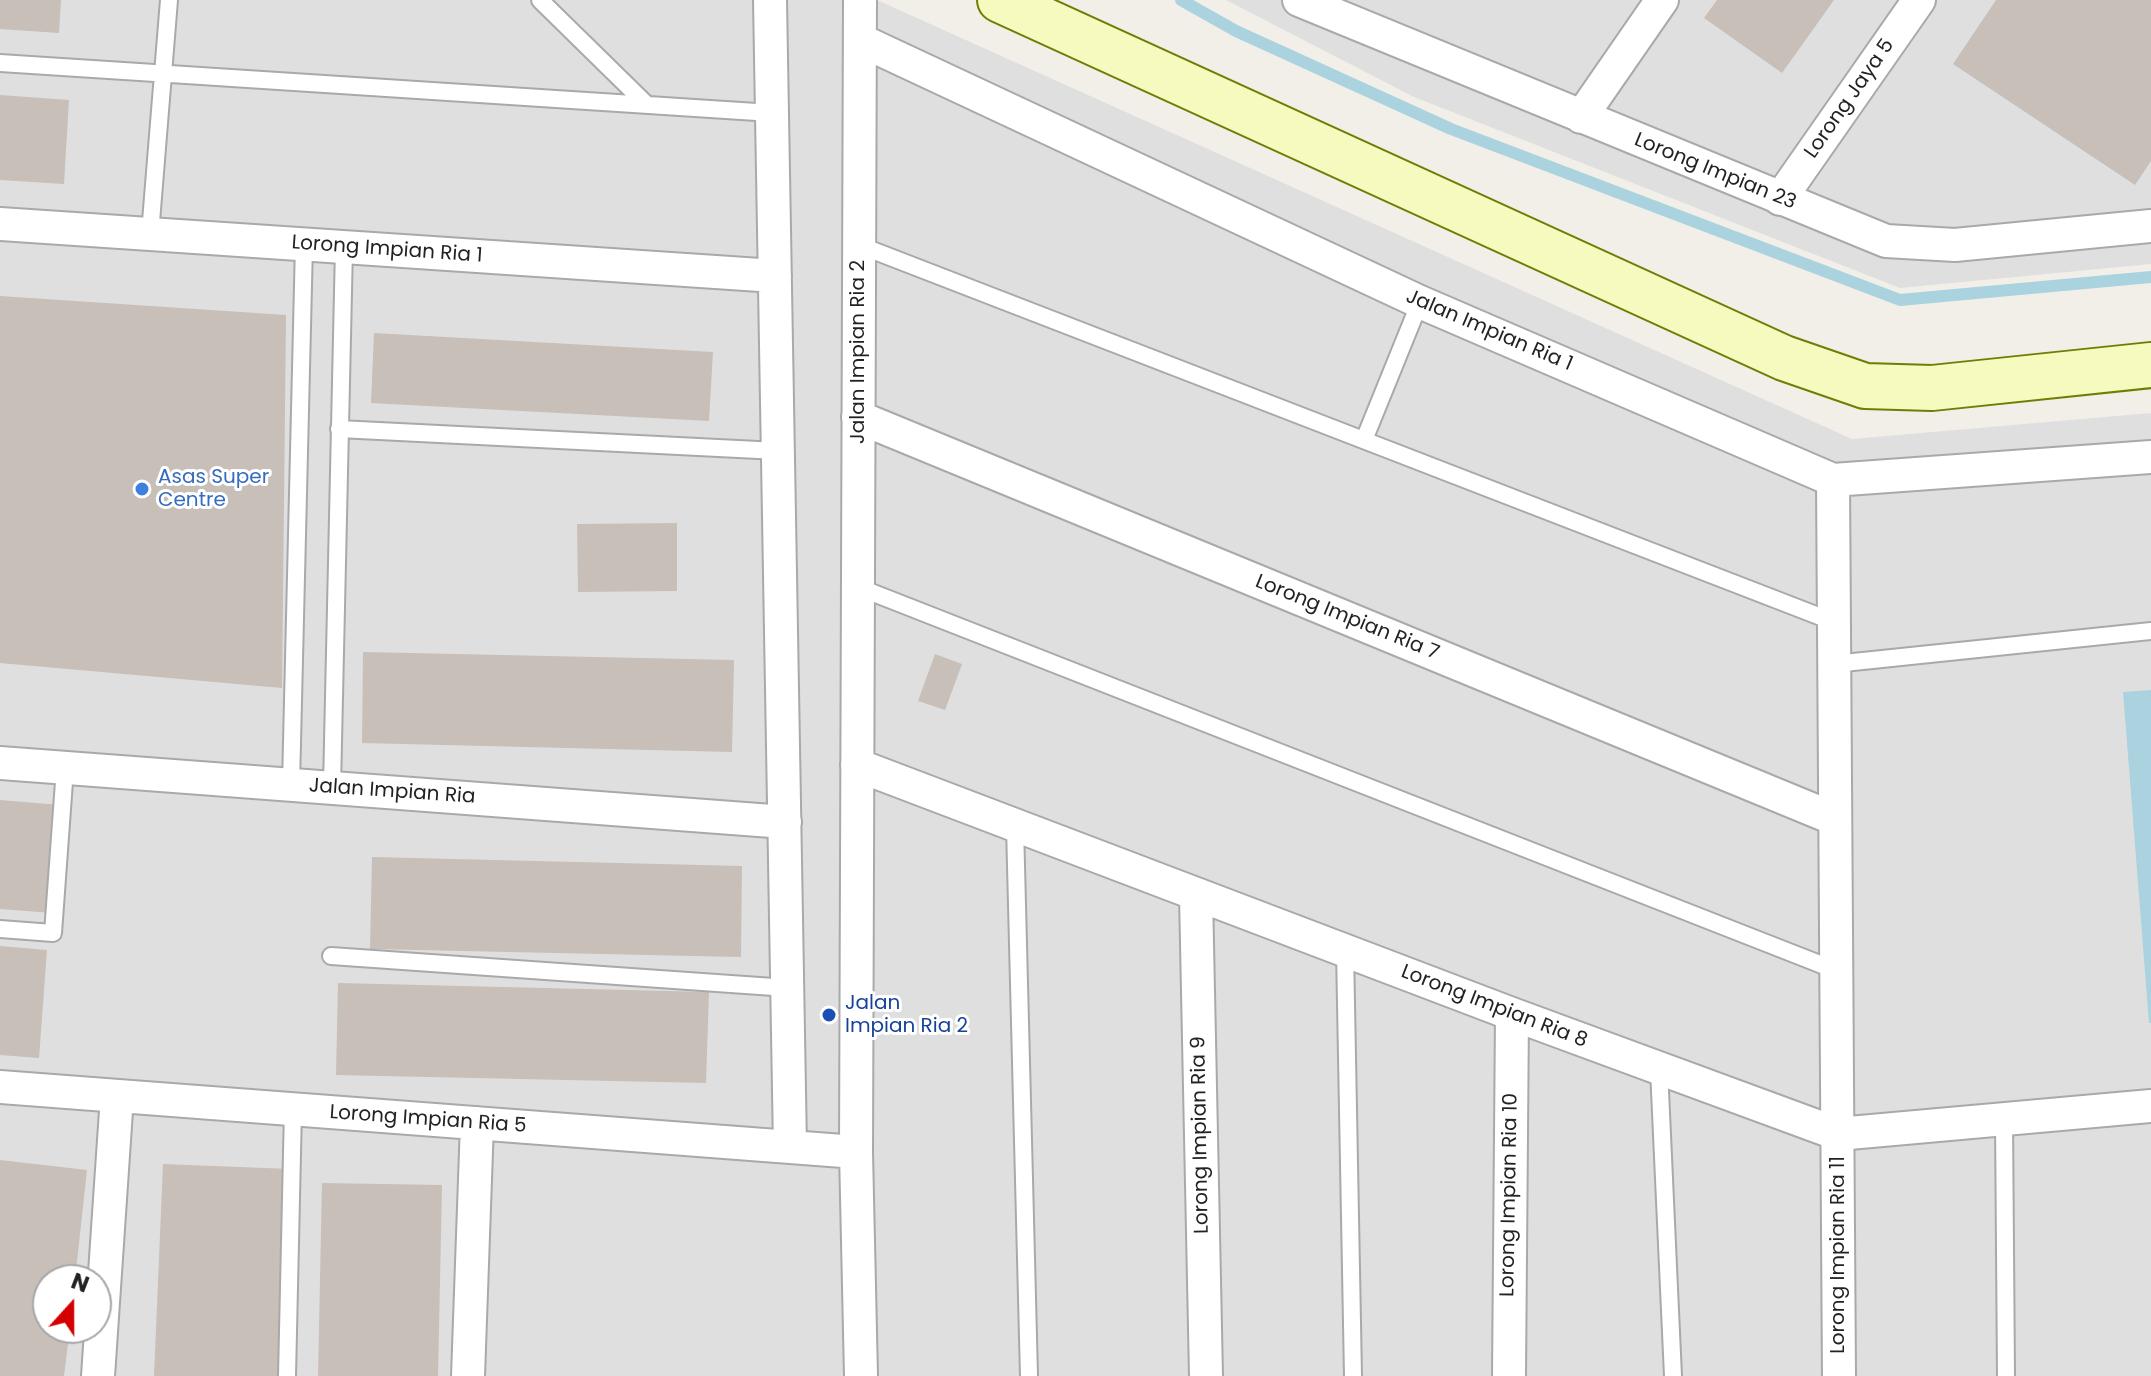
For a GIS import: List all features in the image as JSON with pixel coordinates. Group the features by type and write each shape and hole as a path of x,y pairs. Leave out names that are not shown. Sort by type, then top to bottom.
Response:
{"street":[{"path":"770,0 790,1147"},
{"name":"Jalan Impian Ria 2","path":"860,0 856,1152 861,1376"},
{"path":"1000,0 1784,358 1865,386 1932,388 2151,365"},
{"name":"Lorong Impian 23","path":"1299,0 1886,241 1955,245 2151,226"},
{"path":"1581,117 1662,0"},
{"name":"Lorong Jaya 5","path":"1780,199 1919,0"},
{"name":"Jalan Impian Ria 1","path":"860,40 1420,302 1833,480 2151,457"},
{"name":"Lorong Impian Ria 1","path":"0,224 775,276"},
{"name":"Lorong Impian Ria 7","path":"858,417 1835,819"},
{"name":"Lorong Impian Ria 11","path":"1833,480 1839,1376"},
{"name":"Jalan Impian Ria","path":"0,763 785,822"},
{"name":"Lorong Impian Ria 8","path":"857,765 1512,1014 1838,1134 2151,1106"},
{"name":"Lorong Impian Ria 9","path":"1196,895 1206,1376"},
{"name":"Lorong Impian Ria 10","path":"1509,1376 1512,1014"},
{"name":"Lorong Impian Ria 5","path":"0,1087 856,1152"},
{"path":"98,1376 117,1096"},
{"path":"468,1376 477,1123"}],"lane":[{"path":"150,234 169,0"},
{"path":"540,0 646,104"},
{"path":"0,63 772,113"},
{"path":"291,784 304,244"},
{"path":"859,245 1834,622"},
{"path":"332,787 344,247"},
{"path":"1364,440 1420,302"},
{"path":"339,429 778,451"},
{"path":"858,587 1835,970"},
{"path":"1834,664 2151,631"},
{"path":"0,929 53,933 65,768"},
{"path":"1015,826 1029,1376"},
{"path":"1345,950 1353,1376"},
{"path":"331,956 788,988"},
{"path":"1659,1069 1673,1376"},
{"path":"287,1376 293,1109"},
{"path":"2004,1120 2006,1376"}],"shaded area":[{"path":"0,0 877,0 1852,439 2151,413 2151,1376 0,1376"},
{"path":"1226,0 2151,0 2151,264 1900,288 1414,97"}],"water":[{"path":"2151,690 2151,1023 2149,1023 2123,692"}],"building":[{"path":"0,0 61,0 59,33 0,29"},
{"path":"1717,0 1834,0 1782,73 1704,18"},
{"path":"1996,0 2151,0 2151,161 2135,185 1953,64"},
{"path":"0,95 69,100 64,184 0,180"},
{"name":"Asas Super Centre","path":"0,296 286,315 282,688 0,663"},
{"path":"374,333 713,352 709,421 371,403"},
{"path":"677,523 677,591 578,592 577,524"},
{"path":"363,652 734,660 732,752 362,743"},
{"path":"935,654 962,664 945,710 918,701"},
{"path":"0,800 60,805 52,913 0,909"},
{"path":"372,857 742,866 741,957 370,949"},
{"path":"0,946 47,950 39,1058 0,1055"},
{"path":"338,983 709,992 706,1083 336,1075"},
{"path":"0,1160 87,1170 77,1264 32,1264 32,1344 68,1344 64,1376 0,1376"},
{"path":"163,1164 290,1169 282,1376 154,1376"},
{"path":"322,1183 442,1185 438,1376 318,1376"}],"waterway":[{"path":"1181,0 1236,31 1451,129 1900,300 2151,277"}],"place":[{"name":"Asas Super Centre","path":"142,489"},
{"name":"Jalan Impian Ria 2","path":"829,1015"}]}
